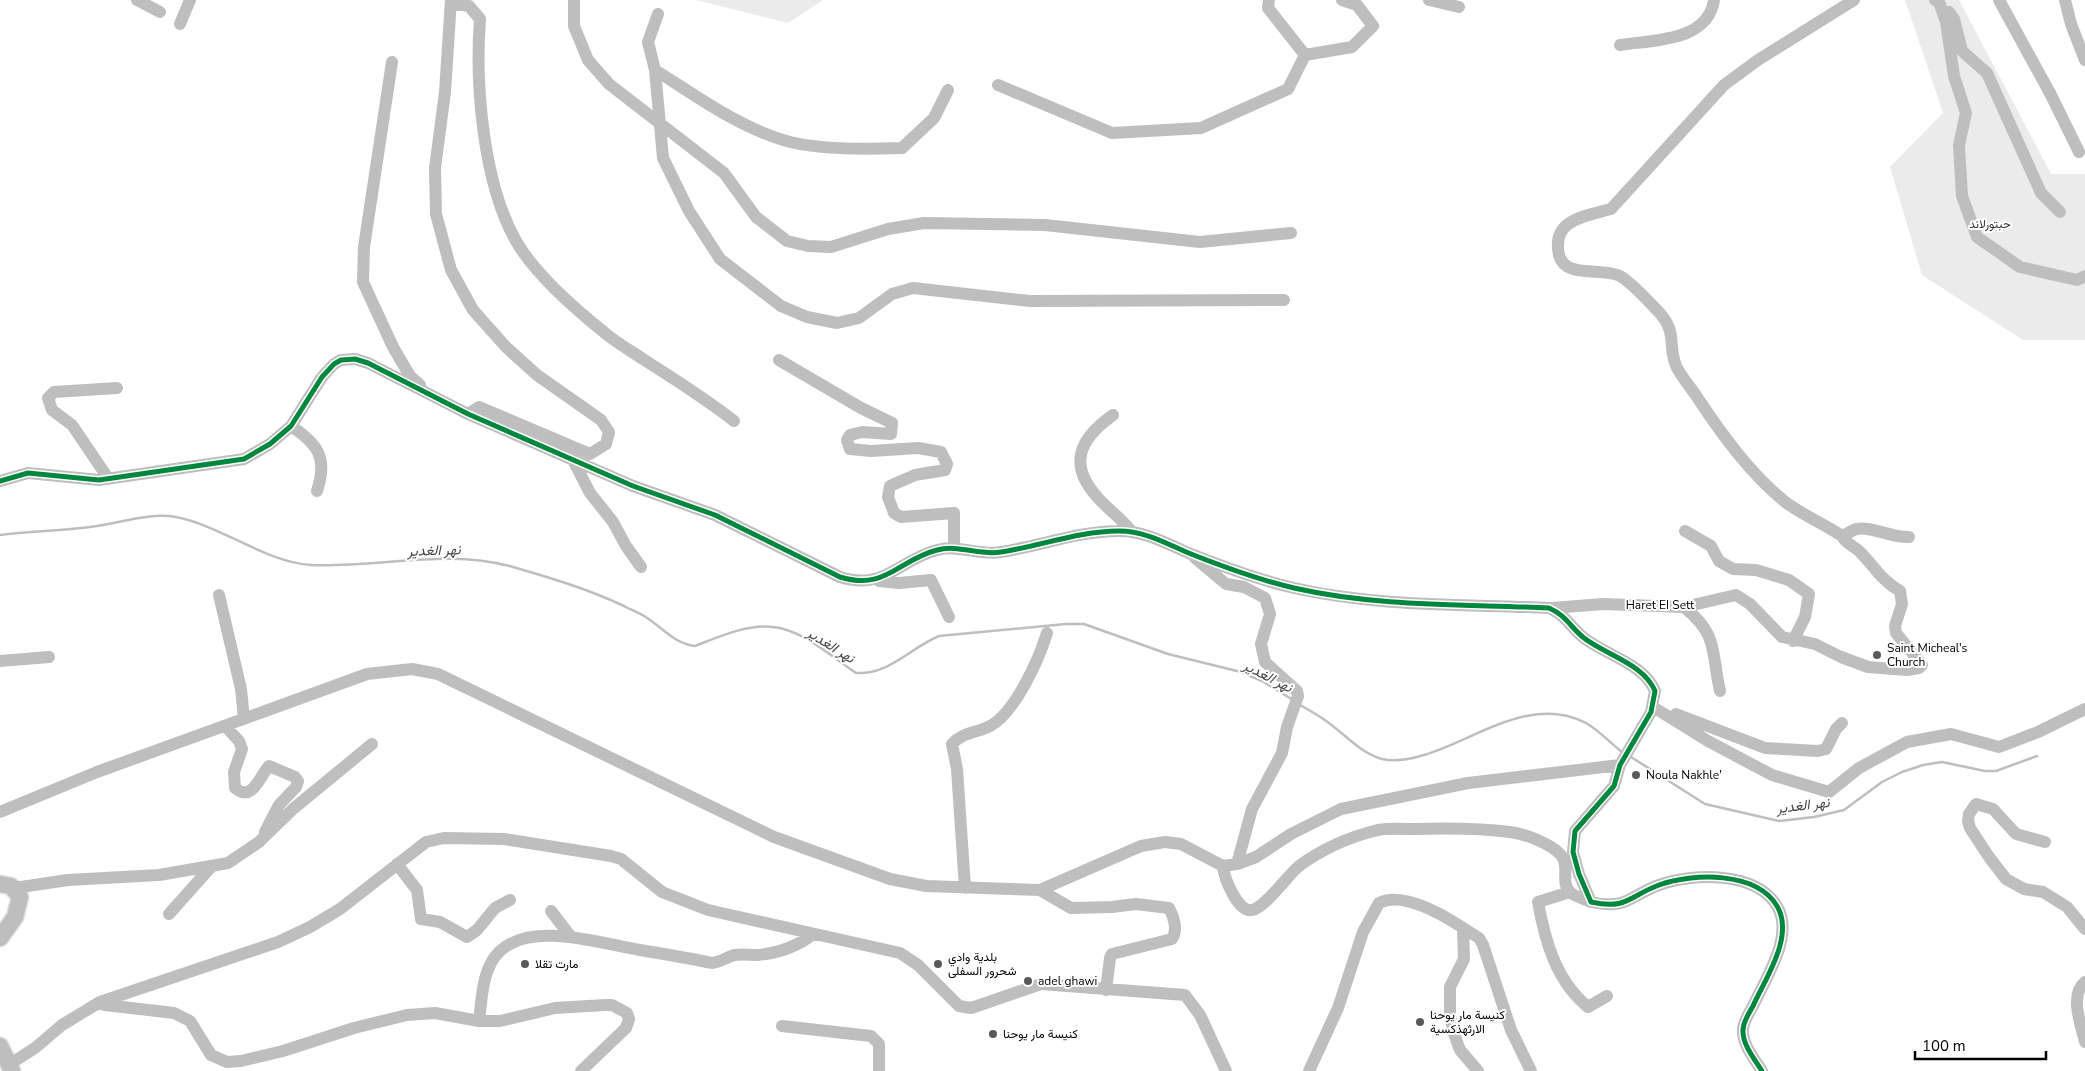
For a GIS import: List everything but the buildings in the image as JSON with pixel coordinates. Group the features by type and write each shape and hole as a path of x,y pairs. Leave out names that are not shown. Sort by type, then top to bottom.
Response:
{"main road":[{"path":"0,938 15,917 19,905 20,897 7,886"},
{"path":"0,1046 11,1068"}],"street":[{"path":"137,0 160,12"},
{"path":"180,24 190,0"},
{"path":"574,0 574,26 588,60 609,84 724,173 756,217 786,241 808,246 831,247 888,229 924,223 1045,225 1200,242 1291,233"},
{"path":"1269,0 1268,8 1305,54"},
{"path":"1305,54 1352,47 1373,26 1357,5 1342,0"},
{"path":"1429,0 1459,7"},
{"path":"1620,45 1691,32 1704,21 1713,6 1714,0"},
{"path":"1685,531 1712,546 1719,561 1733,569 1756,570 1789,580 1809,594 1805,617 1788,639 1815,644 1841,657 1881,670 1907,670 1919,668 1922,665 1896,633 1895,626 1902,604 1900,592 1886,584 1858,550 1845,542 1842,536 1803,515 1783,500 1733,448 1678,368 1671,329 1656,309 1620,276 1568,266 1561,260 1558,244 1562,231 1568,223 1596,212 1611,209 1724,86 1758,60 1854,0"},
{"path":"1935,0 1939,2 1946,22 1954,76 1966,113 1960,145 1962,196 1977,237 2020,267 2078,280 2085,276"},
{"path":"1940,0 1954,19 1962,51 1987,74 2041,193 2060,212"},
{"path":"1998,0 2043,78 2079,152"},
{"path":"2065,0 2071,24 2085,60"},
{"path":"468,414 479,407 590,454 606,444 609,432 601,420 537,375 506,347 473,310 451,270 436,214 434,168 445,92 451,1 469,6 480,19 477,58 487,151 500,208 516,242 552,287 606,334 706,400 734,421"},
{"path":"658,14 648,42 655,70 663,158 690,212 720,259 781,306 807,317 836,323 859,318 892,294 913,288 1030,302 1284,300"},
{"path":"998,85 1112,133 1202,128 1288,89 1305,54"},
{"path":"392,62 364,247 363,282 397,354 410,376 429,394"},
{"path":"655,70 741,124 791,142 855,149 902,148 934,118 948,90"},
{"path":"0,481 28,473 90,480 244,459 270,444 291,426 322,377 334,364 341,360 355,359 368,363 468,414 573,460 633,486 715,515 840,577 854,581 899,583 931,580 949,617"},
{"path":"779,360 861,408 892,423 891,434 862,432 850,435 847,444 850,448 871,451 918,448 941,452 948,464 945,470 902,480 890,486 888,497 894,513 901,517 954,513 956,528 954,548"},
{"path":"108,478 72,425 52,410 48,404 48,398 54,392 117,388"},
{"path":"1113,415 1084,441 1081,447 1082,469 1090,488 1120,517 1132,532"},
{"path":"291,426 310,440 320,455 322,462 317,491"},
{"path":"573,460 590,493 613,522 626,546 641,567"},
{"path":"1842,536 1858,529 1888,533 1895,538 1909,537"},
{"path":"874,581 892,574 937,550 954,548 999,553 1080,535 1120,531 1156,537 1190,553 1226,584 1244,587 1265,598 1270,614 1261,644 1265,662 1297,691 1296,705 1287,728 1282,753 1252,809 1237,864"},
{"name":"Haret EI Sett","path":"1190,553 1273,582 1339,598 1549,608 1603,604 1684,607 1736,595 1750,604 1788,639"},
{"path":"219,595 241,689 244,719"},
{"path":"1684,607 1701,620 1713,644 1715,669 1720,691"},
{"path":"1549,608 1562,614 1582,637 1645,676 1655,691 1656,709 1620,765 1614,786 1602,802 1582,821 1573,838 1573,852 1576,864 1591,902"},
{"path":"965,888 957,769 952,744 964,735 998,721 1026,684 1047,633"},
{"path":"0,661 49,657"},
{"path":"0,812 97,772 367,674 398,670 425,670 438,674 774,837 890,879 926,886 1040,890 1141,846 1165,842 1181,844 1223,866 1237,864 1256,857 1291,834 1341,809 1468,783 1620,765"},
{"path":"1656,709 1708,741 1772,775 1829,792 1859,768 1907,742 1951,734 1999,747 2038,732 2085,708"},
{"path":"1656,709 1676,714 1765,748 1818,751 1826,749 1836,729 1842,723"},
{"path":"225,726 239,741 242,749 234,772 235,788 239,792 245,792 258,785 269,766 295,777 298,781 296,787 278,806 260,842"},
{"path":"7,886 68,880 159,875 211,867 228,862 260,842 292,809 372,744"},
{"path":"2045,842 2016,834 1993,809 1976,804 1969,814 1970,828 2006,879 2024,889 2043,892 2067,907 2085,929"},
{"path":"1223,866 1226,881 1240,905 1247,910 1251,910 1260,906 1298,867 1319,852 1336,844 1379,830 1451,828 1510,832 1556,850 1563,856 1566,866 1564,882 1570,892 1591,902 1615,905 1657,886 1694,877 1715,877 1745,883 1762,890 1772,898 1779,908 1782,918 1782,938 1743,1030 1747,1047 1762,1071"},
{"path":"11,1068 62,1025 100,1002 278,942 310,927 340,909 426,842 460,837 504,839 601,853 621,859 662,892 737,918 887,948 900,953 918,965 959,1006 971,1008 1041,984 1184,995 1200,1015 1226,1071"},
{"path":"397,864 416,890 422,919 440,922 464,936 469,936 477,930 495,908 510,900"},
{"path":"169,914 211,867"},
{"path":"1040,890 1071,908 1136,904 1169,908 1174,917 1174,935 1172,939 1112,954 1106,990"},
{"path":"1570,892 1538,902 1544,936 1556,967 1577,999 1588,1007 1607,996"},
{"path":"1309,1071 1338,1008 1362,932 1379,903 1387,899 1402,900 1444,916 1479,938 1484,944 1512,1030 1531,1071"},
{"path":"550,911 571,937"},
{"path":"1463,928 1464,959 1450,987 1450,1015 1453,1032 1460,1050 1478,1071"},
{"path":"479,1020 486,978 491,963 500,951 514,942 529,937 571,937 712,963 721,962 734,956 760,955 788,948 804,942 813,934"},
{"path":"2085,982 2080,986 2077,994 2085,1042"},
{"path":"100,1002 105,1005 174,1013 184,1017 190,1021 211,1054 227,1062 241,1061 283,1051 354,1028 407,1015 435,1013 479,1020 500,1021 555,1008 605,1005 627,1013 629,1020 626,1028 582,1071"},
{"path":"782,1026 871,1036 879,1044 879,1071"}],"green space":[{"path":"696,0 823,0 788,23"},
{"name":"حبتورلاند","path":"1905,0 1959,0 2051,174 2085,174 2085,340 2023,340 1922,275 1890,167 1943,113"}],"waterway":[{"name":"نهر الغدير","path":"0,535 101,526 144,517 165,516 176,517 210,528 277,558 311,565 438,559 488,562 513,567 555,580 610,600 644,616 675,639 688,645 695,646 743,629 773,627 784,629 806,639 856,673 879,670 939,636 1084,624 1168,654 1241,672 1262,681 1293,700"},
{"name":"نهر الغدير","path":"1300,705 1333,726 1366,752 1387,760 1414,758 1443,748 1503,722 1524,716 1545,714 1565,715 1586,723 1622,752"},
{"name":"نهر الغدير","path":"1631,757 1705,804 1779,821 1814,817 1844,810 1882,782 1902,772 1923,765 1942,762 1985,771 1996,771 2037,756"}],"cycle path":[{"path":"0,481 28,473 99,480 244,459 270,444 291,426 322,377 334,364 341,360 355,359 368,363 468,414 633,486 715,515 840,577 855,580 869,580 880,577 912,560 937,550 953,548 993,553 1089,533 1119,531 1138,533 1165,542 1203,559 1281,585 1325,594 1389,602 1549,608 1564,618 1584,638 1634,667 1650,682 1655,691 1651,712 1620,765 1614,786 1575,831 1573,852 1579,874 1591,902 1603,904 1620,903 1659,885 1689,878 1706,877 1739,881 1754,886 1767,895 1777,906 1782,918 1783,930 1771,970 1743,1027 1743,1035 1747,1046 1762,1071"}],"place":[{"name":"Saint Micheal's Church","path":"1877,655"},
{"name":"Noula Nakhle'","path":"1636,775"},
{"name":"مارت تقلا","path":"525,964"},
{"name":"بلدية وادي شحرور السفلى","path":"938,964"},
{"name":"adel ghawi","path":"1028,981"},
{"name":"كنيسة مار يوحنا الارثهذكسية","path":"1420,1022"},
{"name":"كنيسة مار يوحنا","path":"993,1034"}]}
